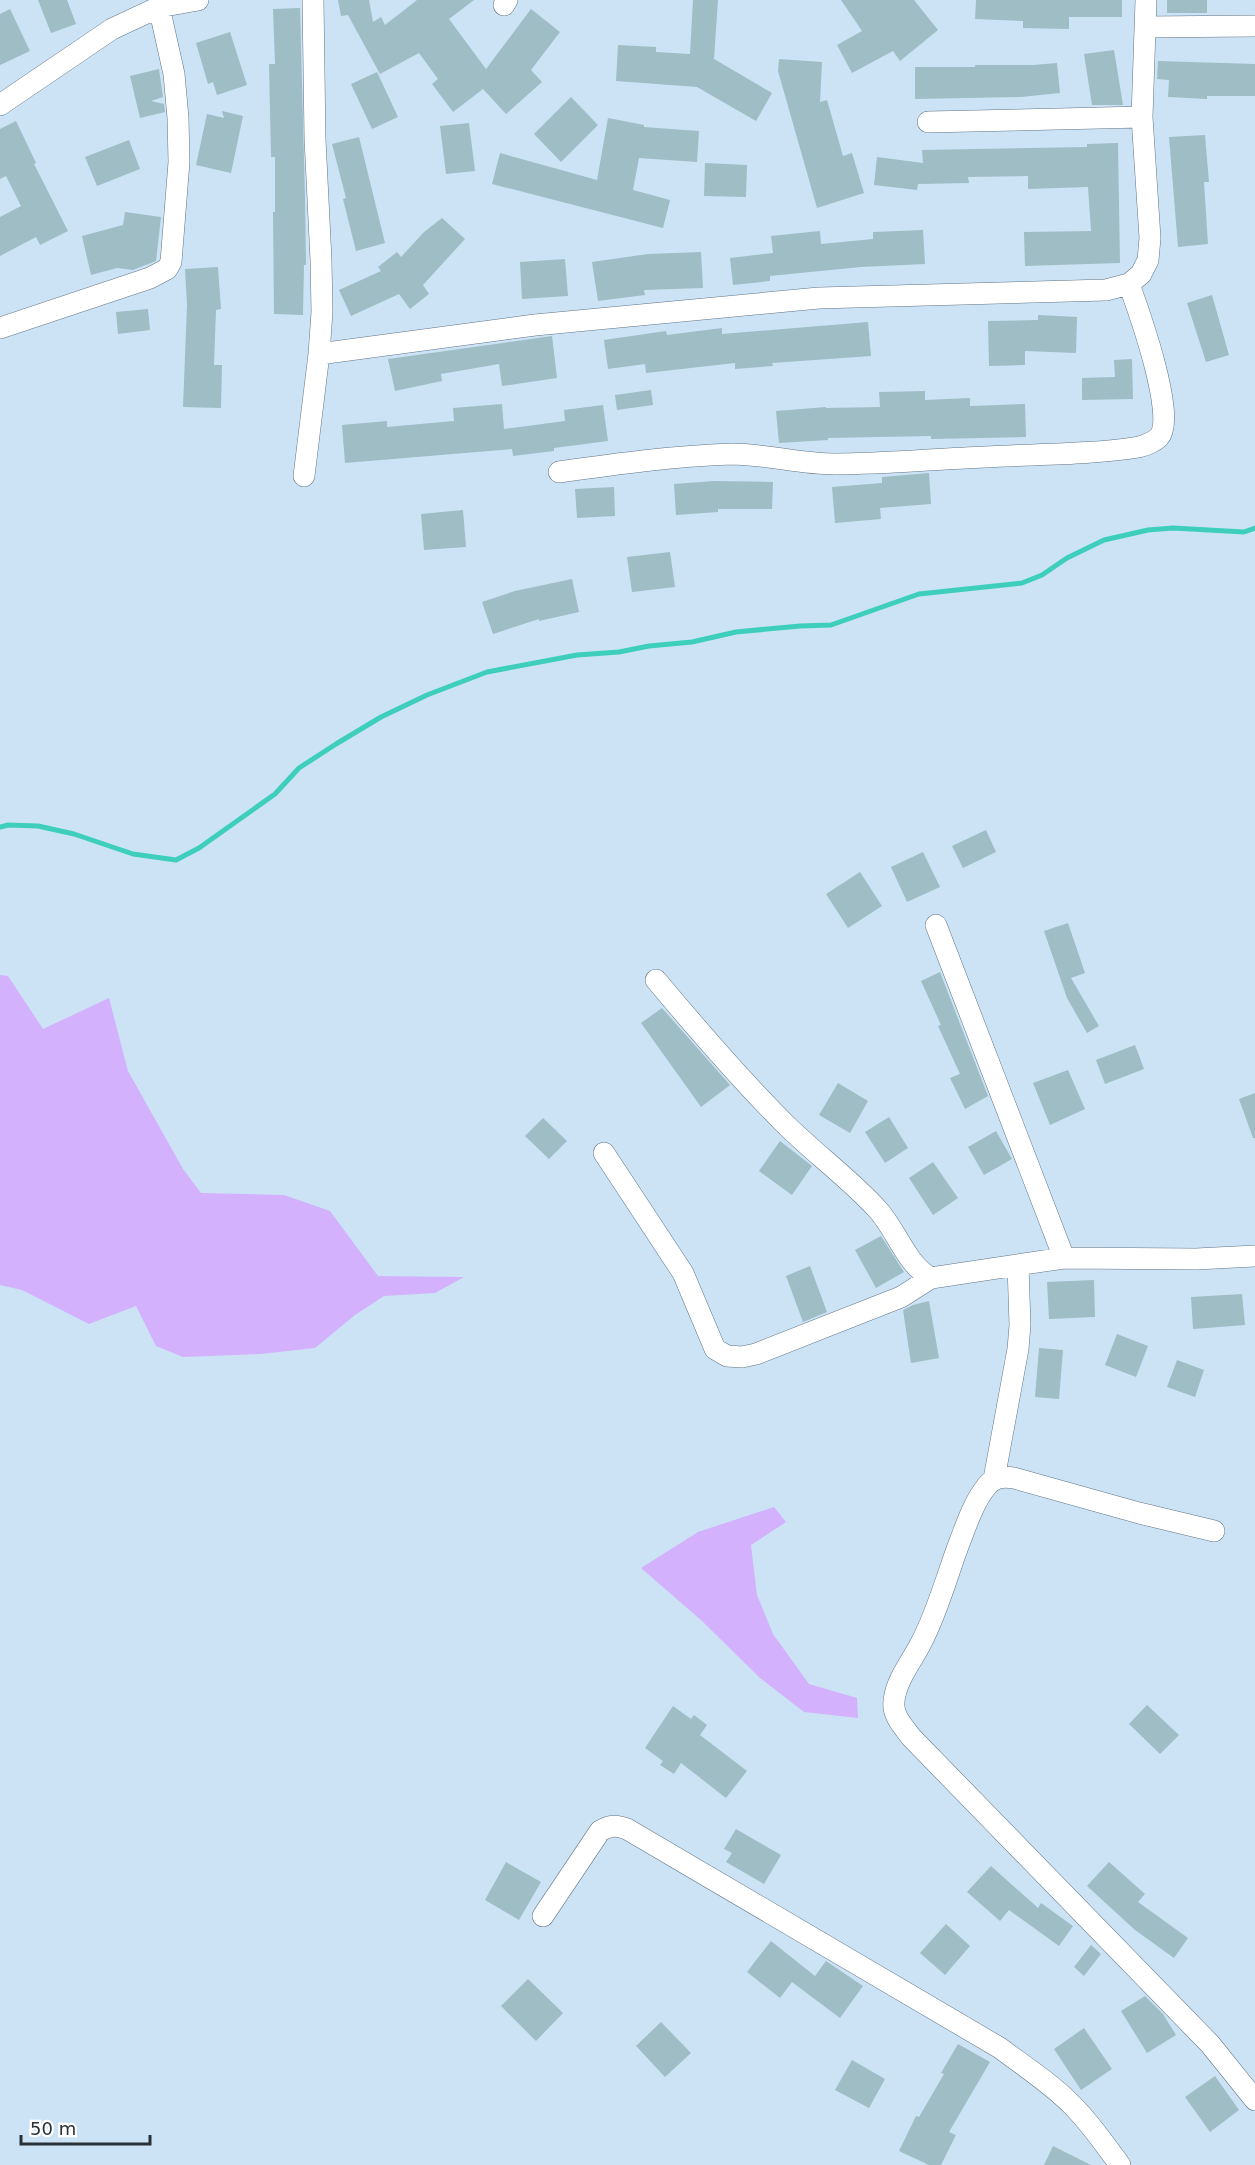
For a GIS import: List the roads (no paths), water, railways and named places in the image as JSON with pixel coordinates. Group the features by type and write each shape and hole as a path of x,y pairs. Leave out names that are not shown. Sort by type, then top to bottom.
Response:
{"street":[{"path":"0,105 112,29 159,7 198,0"},
{"path":"304,476 322,312 315,139 313,0"},
{"path":"319,354 536,325 819,298 1106,290 1129,284 1141,274 1148,260 1150,238 1142,117 1146,0"},
{"path":"0,328 50,313 159,274 166,270 171,262 178,162 178,118 174,74 159,7"},
{"path":"1146,27 1255,26"},
{"path":"928,122 1142,117"},
{"path":"559,472 644,461 731,454 757,454 791,461 834,464 1096,450 1151,443 1160,437 1164,429 1160,387 1143,324 1129,284"},
{"path":"936,925 1064,1258"},
{"path":"656,980 721,1057 786,1124 878,1210 893,1228 914,1263 931,1278"},
{"path":"604,1153 683,1274 714,1349 727,1356 742,1357 756,1354 901,1298 931,1278 1064,1258 1255,1257"},
{"path":"1018,1265 1020,1325 1018,1349 994,1479 986,1487 968,1519 936,1609 898,1685 893,1702 895,1715 911,1737 1209,2044 1255,2100"},
{"path":"994,1479 1014,1478 1138,1513 1214,1531"},
{"path":"543,1916 600,1831 607,1826 618,1825 1000,2048 1041,2078 1073,2106 1120,2165"}],"waterway":[{"path":"0,827 38,826 74,834 133,854 176,860 199,848 275,794 299,768 336,744 381,717 427,695 487,672 577,655 692,642 736,632 831,625 919,594 1022,583 1042,575 1067,558 1104,540 1148,530 1173,528 1244,532 1255,528"}]}
